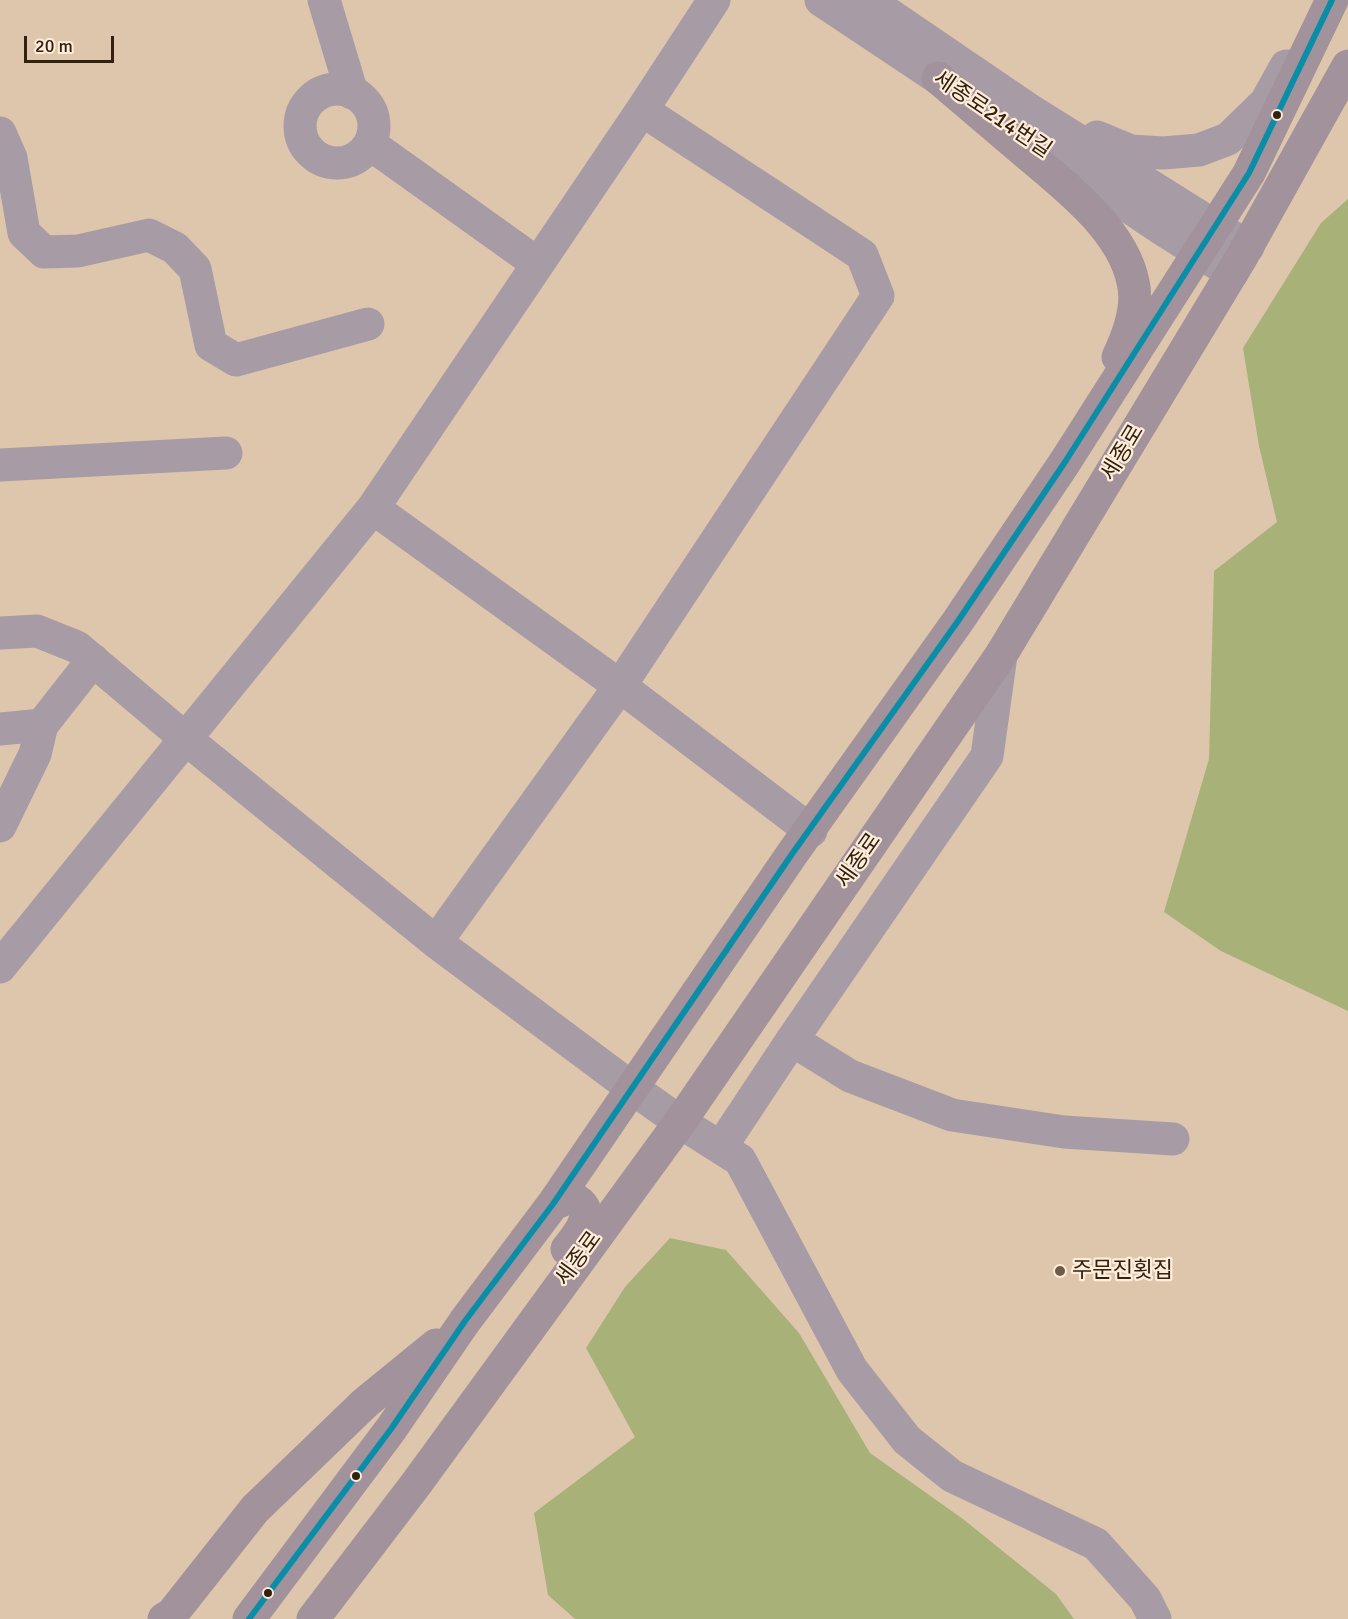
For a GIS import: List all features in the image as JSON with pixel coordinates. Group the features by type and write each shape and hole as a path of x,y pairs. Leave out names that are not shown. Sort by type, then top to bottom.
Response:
{"main road":[{"name":"세종로","path":"249,1619 391,1429 465,1321 553,1203 792,854 811,831 958,621 1065,462 1249,173 1332,0"},
{"name":"세종로","path":"313,1619 416,1484 680,1122 1001,655 1240,260 1348,66"},
{"path":"938,78 1080,201 1101,223 1127,259 1134,284 1134,302 1127,338 1112,371 1106,397"},
{"path":"553,1203 568,1198 577,1200 584,1207 586,1217 581,1230 558,1261 555,1269 554,1292"},
{"path":"164,1619 172,1614 255,1509 365,1403 465,1321"}],"street":[{"path":"324,0 352,93"},
{"path":"0,967 374,508 714,0"},
{"name":"세종로214번길","path":"821,0 938,78 1169,217"},
{"name":"세종로214번길","path":"868,0 1028,109 1169,217"},
{"path":"886,0 906,26"},
{"path":"1028,109 1131,151 1163,153 1199,150 1228,139 1266,102 1278,84 1318,0"},
{"path":"328,90 352,93 363,100 370,109 374,121 374,133 363,153 353,160 329,163 309,151 302,140 300,128 302,115 307,104 328,90"},
{"path":"436,942 620,686 878,296 862,255 642,110"},
{"path":"0,133 11,158 24,233 44,252 78,251 149,234 175,248 195,269 211,345 236,360 368,324"},
{"path":"370,144 538,264"},
{"path":"1169,217 1240,260"},
{"path":"0,465 226,453"},
{"path":"374,508 620,686 811,831"},
{"path":"0,633 37,631 77,647 186,739 436,942 632,1088 740,1160 852,1370 907,1440 952,1476 1096,1544 1145,1599 1155,1619"},
{"path":"721,1147 987,756 1001,655"},
{"path":"0,826 35,754 42,725 93,660"},
{"path":"0,729 42,725"},
{"path":"792,1040 850,1076 952,1115 1064,1132 1173,1139"}],"green space":[{"path":"1348,199 1348,1011 1221,951 1164,912 1209,759 1214,571 1277,522 1259,446 1243,348 1321,223"},
{"path":"670,1238 726,1250 799,1333 870,1453 963,1519 1056,1594 1074,1619 575,1619 548,1595 534,1513 635,1437 586,1348 625,1287"}],"transit line":[{"path":"249,1619 391,1429 465,1321 553,1204 792,854 958,621 1065,462 1249,173 1332,0"}],"place":[{"name":"주문진횟집","path":"1060,1271"}]}
